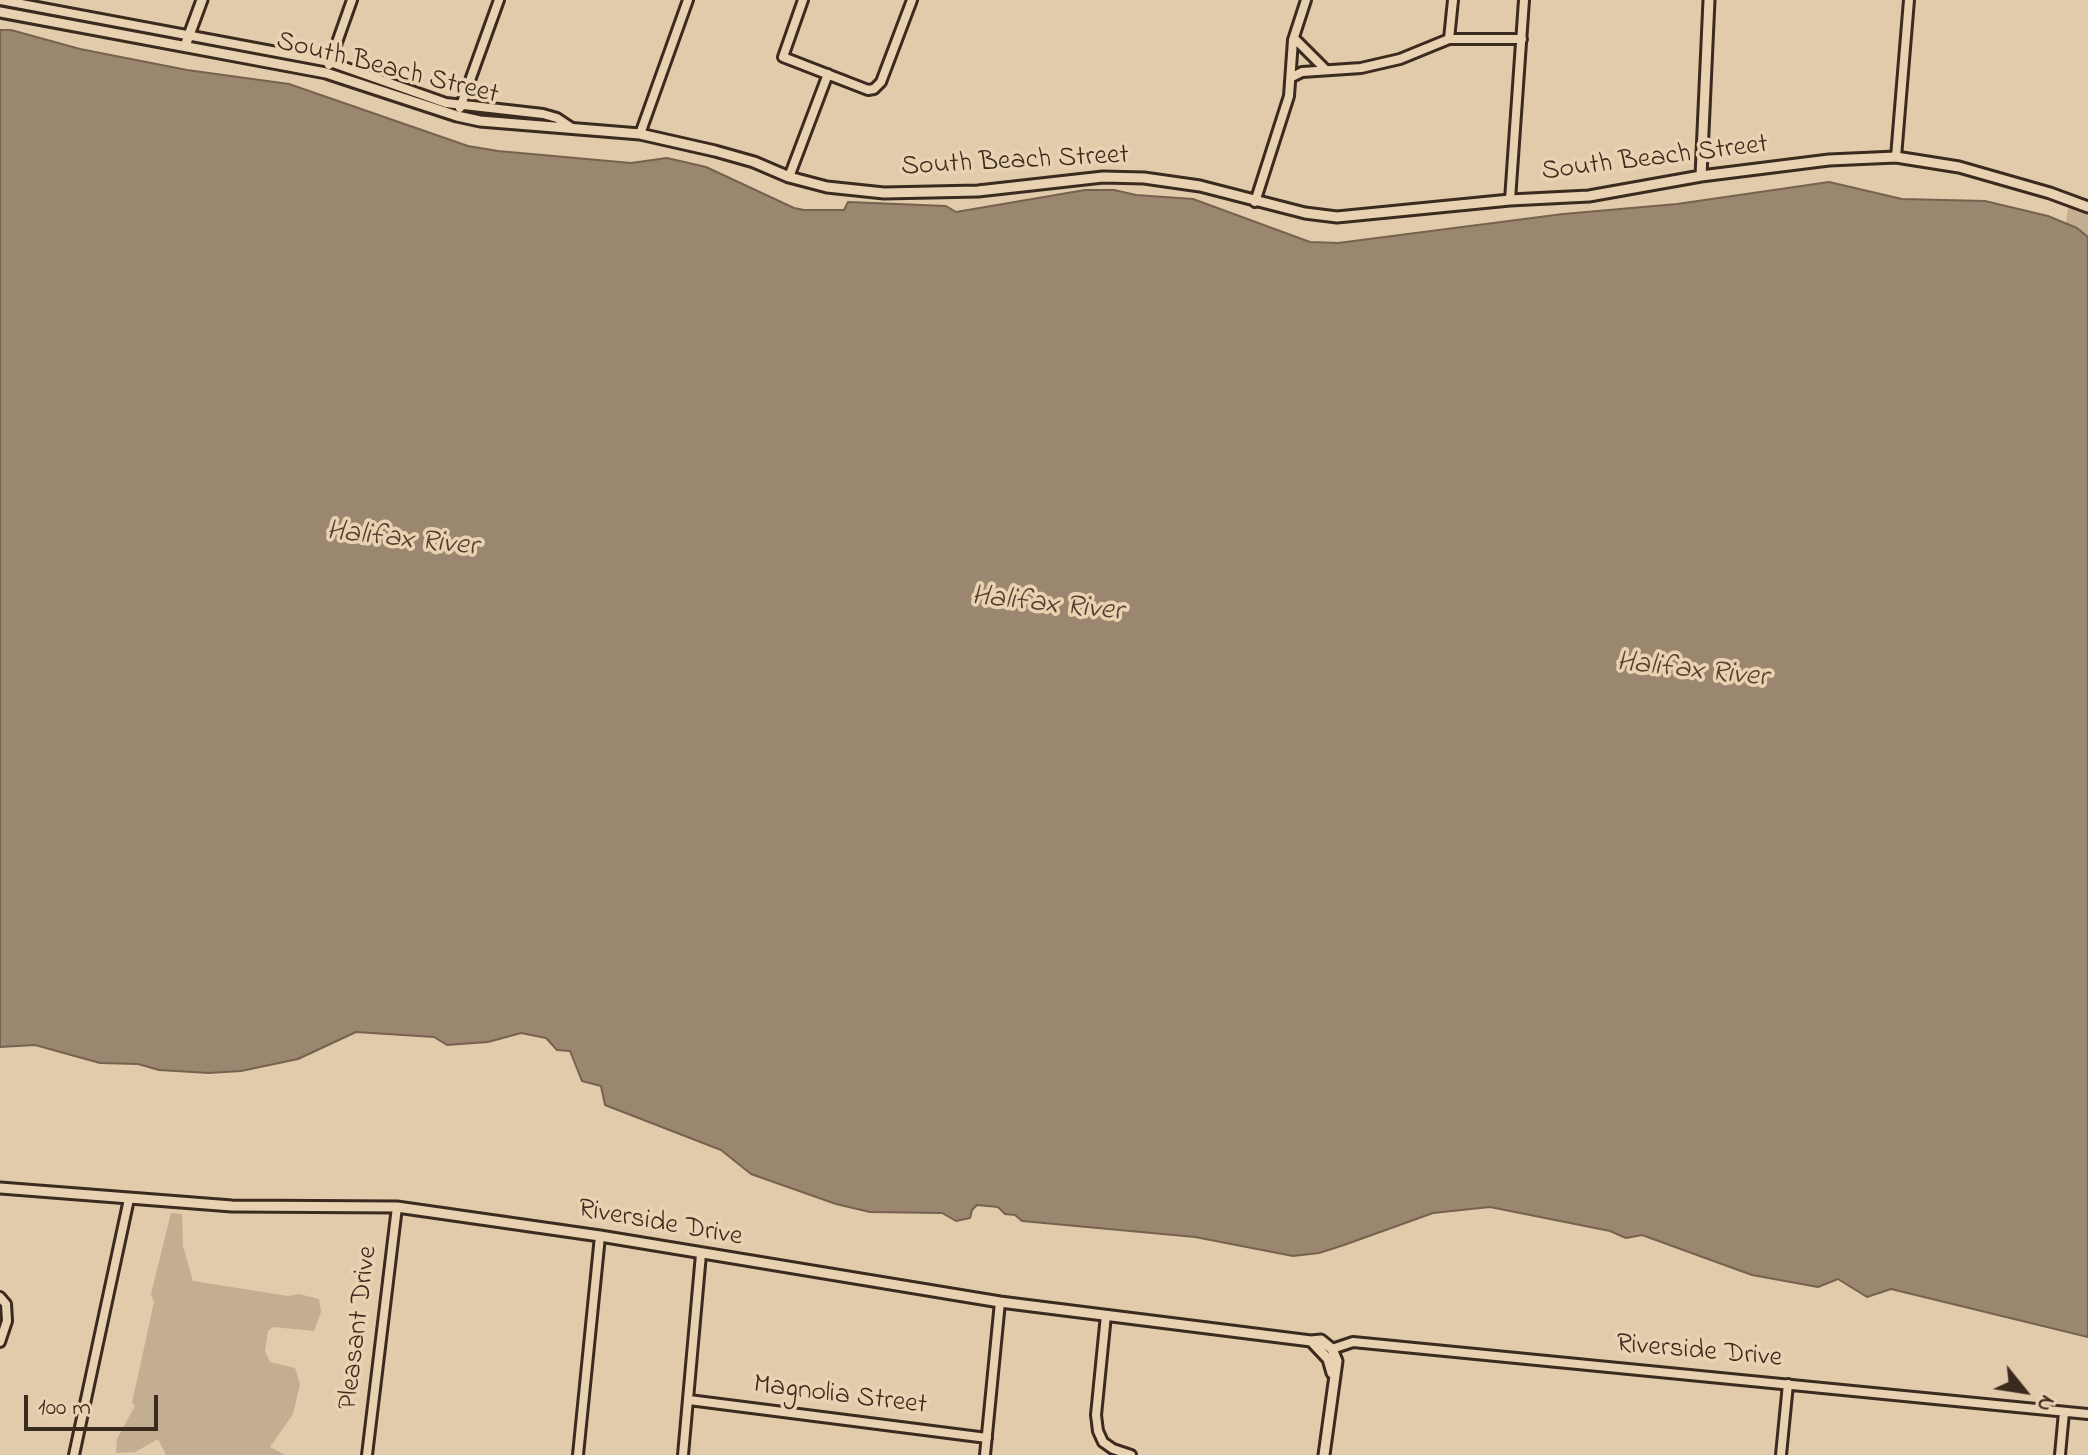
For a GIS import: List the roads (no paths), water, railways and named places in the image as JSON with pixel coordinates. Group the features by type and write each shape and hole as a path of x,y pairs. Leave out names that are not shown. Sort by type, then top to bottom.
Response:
{"street":[{"path":"0,0 330,62 446,103 543,114 564,121 572,128"},
{"path":"185,46 202,0"},
{"path":"326,73 352,0"},
{"path":"457,116 499,0"},
{"path":"640,134 688,0"},
{"path":"803,0 783,57 868,90 881,82 912,0"},
{"path":"1255,202 1289,96 1294,38 1306,0"},
{"path":"1449,39 1453,0"},
{"path":"1510,200 1524,0"},
{"path":"1701,176 1709,0"},
{"path":"1896,157 1909,0"},
{"name":"South Beach Street","path":"0,12 326,73 480,121 640,134 754,162 789,177 827,187 884,193 978,191 1103,177 1144,178 1200,186 1255,202 1337,217 1510,200 1589,196 1701,176 1829,160 1896,157 1959,167 2088,207"},
{"path":"1294,38 1325,69"},
{"path":"1292,77 1302,72 1361,68 1400,59 1449,39 1522,39"},
{"path":"789,177 828,74"},
{"name":"Riverside Drive","path":"0,1188 286,1208 397,1207 600,1236 1000,1302 1321,1340 1327,1350 1353,1342 2088,1414"},
{"path":"74,1455 129,1199"},
{"name":"Pleasant Drive","path":"367,1455 397,1207"},
{"path":"578,1455 600,1236"},
{"path":"683,1455 701,1254"},
{"path":"0,1297 6,1304 7,1321 0,1342"},
{"path":"985,1455 1000,1302"},
{"path":"1106,1315 1096,1415 1098,1431 1103,1442 1131,1455"},
{"path":"1324,1455 1337,1361 1327,1350"},
{"path":"1781,1455 1788,1384"},
{"name":"Magnolia Street","path":"689,1400 987,1438"},
{"path":"2060,1455 2064,1412"}],"water":[{"name":"Halifax River","path":"0,30 187,70 289,84 468,146 631,163 667,158 706,167 804,210 844,210 848,202 946,206 956,212 1085,190 1114,190 1136,195 1193,199 1310,242 1338,243 1563,214 1677,204 1829,182 1902,199 1985,201 2048,216 2077,228 2088,237 2088,1337 1891,1289 1867,1297 1838,1279 1818,1287 1752,1275 1642,1235 1626,1238 1610,1231 1490,1207 1433,1213 1319,1253 1293,1256 1195,1237 1022,1221 1015,1215 1005,1214 998,1207 977,1205 970,1218 956,1221 942,1213 870,1212 836,1204 751,1174 721,1150 605,1105 601,1086 582,1081 570,1051 557,1050 546,1038 521,1033 488,1042 447,1045 434,1037 356,1032 298,1059 241,1071 209,1073 159,1070 138,1064 100,1063 35,1045 0,1047"}]}
